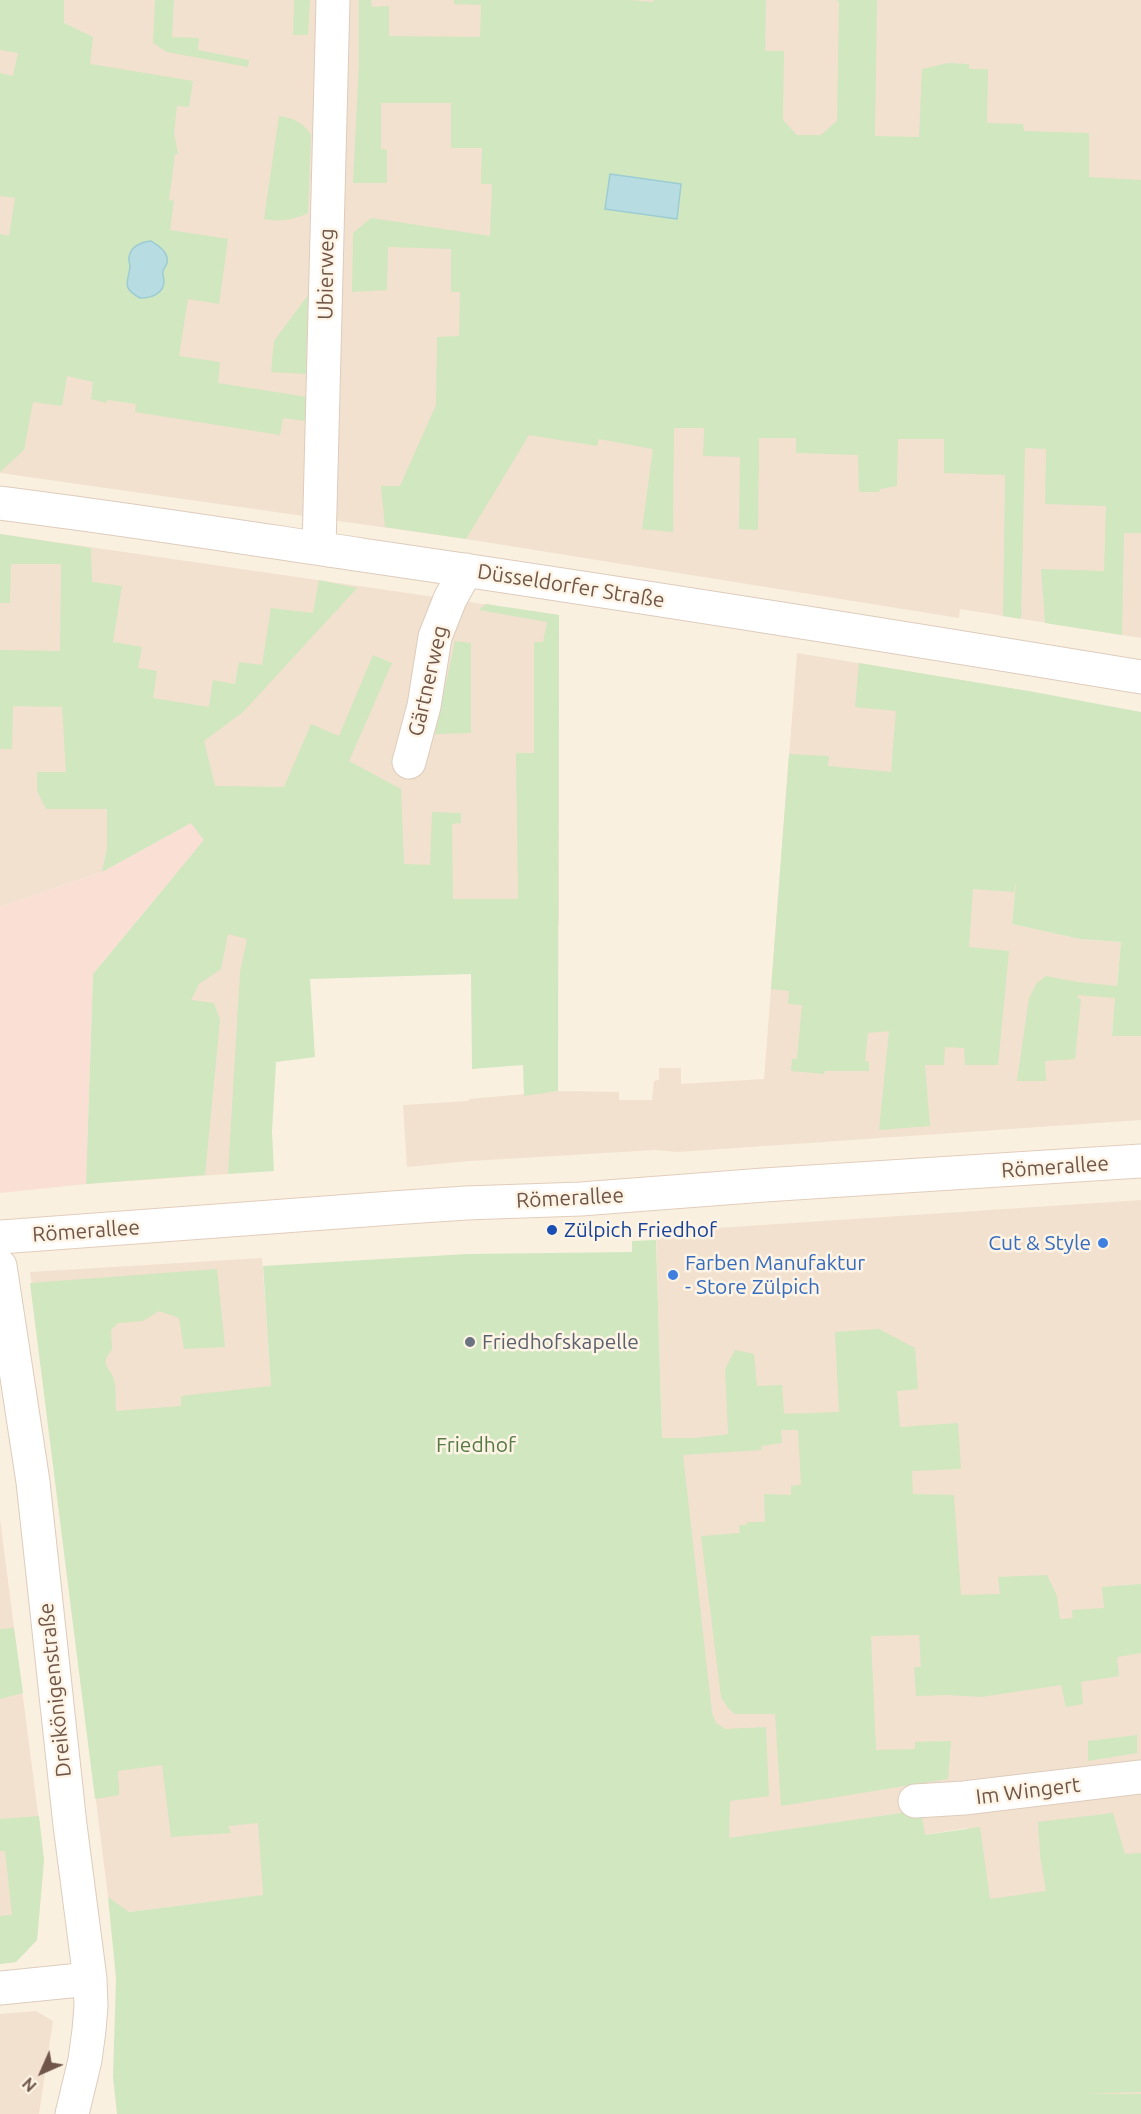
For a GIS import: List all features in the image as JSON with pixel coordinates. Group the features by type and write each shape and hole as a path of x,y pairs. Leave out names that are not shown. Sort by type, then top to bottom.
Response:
{"street":[{"name":"Ubierweg","path":"319,548 333,0"},
{"name":"Düsseldorfer Straße","path":"0,503 123,518 466,570 875,633 1141,677"},
{"name":"Gärtnerweg","path":"409,762 424,706 435,637 450,599 466,570"},
{"name":"Römerallee","path":"0,1237 434,1205 581,1199 1141,1161"},
{"name":"Dreikönigenstraße","path":"0,1266 33,1482 70,1825 90,1979 89,2030 85,2060 72,2114"},
{"name":"Im Wingert","path":"915,1801 964,1798 1141,1777"},
{"path":"0,1989 90,1979"}],"shaded area":[{"path":"0,0 1141,0 1141,638 960,609 959,618 466,539 0,473"},
{"path":"0,534 559,615 559,925 260,927 228,1174 86,1184 191,823 102,872 0,907"},
{"path":"797,653 1034,692 1012,924 1080,939 1121,942 1112,1035 1141,1036 1141,1120 678,1152 655,1150 407,1167 403,1105 468,1101 469,1099 558,1091 619,1092 619,1100 652,1100 654,1081 659,1080 659,1068 681,1068 681,1084 764,1079"},
{"path":"191,823 204,840 93,974 86,1184 0,1193 0,907 102,872"},
{"path":"1141,1200 1141,2094 1017,2094 967,1828 924,1835 921,1810 683,1846 662,1438 656,1232"},
{"path":"262,1258 277,1466 338,1886 128,1912 108,1897 30,1272"},
{"path":"0,1519 44,1860 37,1940 16,1962 0,1964"},
{"path":"36,2011 53,2021 39,2114 0,2114 0,2014"}],"green space":[{"path":"0,0 64,0 64,23 93,37 90,64 193,81 189,107 177,106 174,133 178,154 175,154 169,200 174,201 170,230 228,239 219,304 188,299 179,356 220,362 218,383 307,397 306,421 283,418 280,435 135,412 136,404 107,400 106,403 91,399 93,382 67,376 62,406 33,402 24,450 0,472 0,234 9,236 15,198 0,196 0,73 13,76 18,53 0,50"},
{"path":"155,0 174,0 172,37 199,38 198,50 249,60 248,67 167,52 153,43"},
{"path":"294,0 310,0 308,35 293,35"},
{"path":"359,0 371,0 372,7 389,6 389,36 480,37 481,5 454,4 454,0 653,2 654,0 766,0 765,51 784,51 783,120 797,135 821,135 837,121 839,2 836,0 877,0 875,136 919,137 922,69 948,63 969,64 969,69 988,69 987,123 1023,124 1024,131 1089,133 1089,177 1141,180 1141,533 1124,533 1122,635 1045,623 1041,569 1104,571 1106,506 1045,504 1046,449 1025,448 1021,619 1003,616 1005,475 944,473 944,439 898,439 897,486 880,489 879,492 859,492 858,455 796,453 796,438 759,438 758,530 739,529 740,457 703,456 704,428 674,428 673,532 642,529 653,449 599,439 597,446 529,435 466,539 385,527 381,486 400,486 436,405 437,337 459,336 460,292 451,292 451,249 388,247 387,290 352,292 353,233 371,218 490,236 492,184 481,184 482,148 451,148 451,103 381,103 381,149 387,150 387,183 353,183 359,62"},
{"path":"279,116 297,121 311,135 308,213 292,219 264,219"},
{"path":"308,295 306,374 271,372 274,341"},
{"path":"0,534 91,548 92,582 122,586 113,642 142,647 138,668 157,671 153,698 209,707 213,680 235,684 239,662 262,665 271,608 313,613 319,580 357,588 243,712 204,741 215,786 284,787 311,724 339,736 373,655 392,663 349,761 401,789 404,864 430,865 432,812 461,813 461,823 452,824 453,899 518,899 516,753 534,753 534,642 543,642 547,622 479,610 486,604 559,615 558,1091 524,1096 523,1065 472,1069 471,974 310,979 315,1057 276,1062 272,1132 274,1171 228,1174 240,972 247,939 228,934 221,969 199,984 191,1000 214,1003 220,1020 205,1175 86,1184 93,974 204,840 191,823 102,872 107,849 107,809 46,809 37,791 37,772 66,772 62,707 13,706 12,749 0,749 0,650 60,651 61,564 11,564 10,603 0,603"},
{"path":"455,641 471,643 471,733 435,734"},
{"path":"859,663 1141,712 1141,1036 1112,1036 1115,998 1078,995 1077,998 1081,999 1075,1059 1045,1061 1046,1081 1017,1081 1029,998 1037,983 1046,976 1117,986 1121,942 1080,939 1012,924 1016,881 1014,892 973,889 969,947 1009,951 998,1065 965,1065 964,1048 945,1047 944,1065 925,1065 930,1126 879,1130 889,1031 868,1033 865,1061 869,1062 869,1071 825,1071 824,1074 791,1071 792,1059 797,1059 802,1005 788,1004 789,991 771,989 789,754 829,756 828,766 891,772 896,711 855,707"},
{"name":"Friedhof","path":"656,1240 662,1438 696,1438 728,1434 725,1369 735,1350 754,1354 757,1386 782,1385 784,1414 839,1412 835,1332 879,1329 915,1348 918,1389 897,1391 900,1427 958,1423 961,1469 912,1471 913,1494 954,1495 961,1595 1000,1594 998,1577 1047,1575 1057,1596 1060,1619 1073,1618 1072,1610 1104,1608 1102,1587 1141,1584 1141,1653 1117,1657 1119,1676 1081,1682 1083,1704 1066,1707 1061,1685 981,1697 916,1696 914,1667 921,1667 919,1635 871,1636 876,1750 915,1749 915,1742 951,1741 948,1779 781,1806 775,1714 735,1714 721,1697 701,1536 740,1533 739,1525 747,1525 747,1522 765,1522 764,1494 791,1495 791,1486 801,1485 798,1430 781,1430 782,1443 761,1446 762,1450 683,1455 712,1713 716,1723 725,1729 766,1727 769,1796 730,1801 729,1838 921,1810 925,1835 980,1827 990,1899 1046,1891 1040,1855 1038,1822 1113,1813 1125,1854 1141,1853 1141,2092 1080,2094 1141,2094 1141,2114 117,2114 113,2077 116,1978 108,1897 129,1912 263,1895 258,1823 228,1826 231,1833 171,1837 162,1765 118,1771 119,1795 95,1799 30,1283 217,1269 225,1347 184,1349 179,1318 159,1311 143,1321 118,1323 111,1330 112,1349 106,1359 106,1365 115,1384 116,1411 181,1406 181,1396 271,1386 263,1266 467,1254 632,1252 632,1241"},
{"path":"14,1628 23,1693 0,1699 0,1629"},
{"path":"1137,1735 1137,1753 1088,1761 1088,1741"},
{"path":"39,1816 44,1860 37,1940 16,1962 0,1964 0,1916 12,1915 5,1851 0,1851 0,1819"}],"water":[{"path":"610,174 681,184 677,219 605,209"},
{"path":"151,241 163,250 167,259 163,270 164,281 159,292 140,298 130,291 127,284 129,258 134,247"}],"place":[{"name":"Zülpich Friedhof","path":"552,1230"},
{"name":"Cut & Style","path":"1103,1243"},
{"name":"Farben Manufaktur - Store Zülpich","path":"673,1275"},
{"name":"Friedhofskapelle","path":"470,1342"}]}
